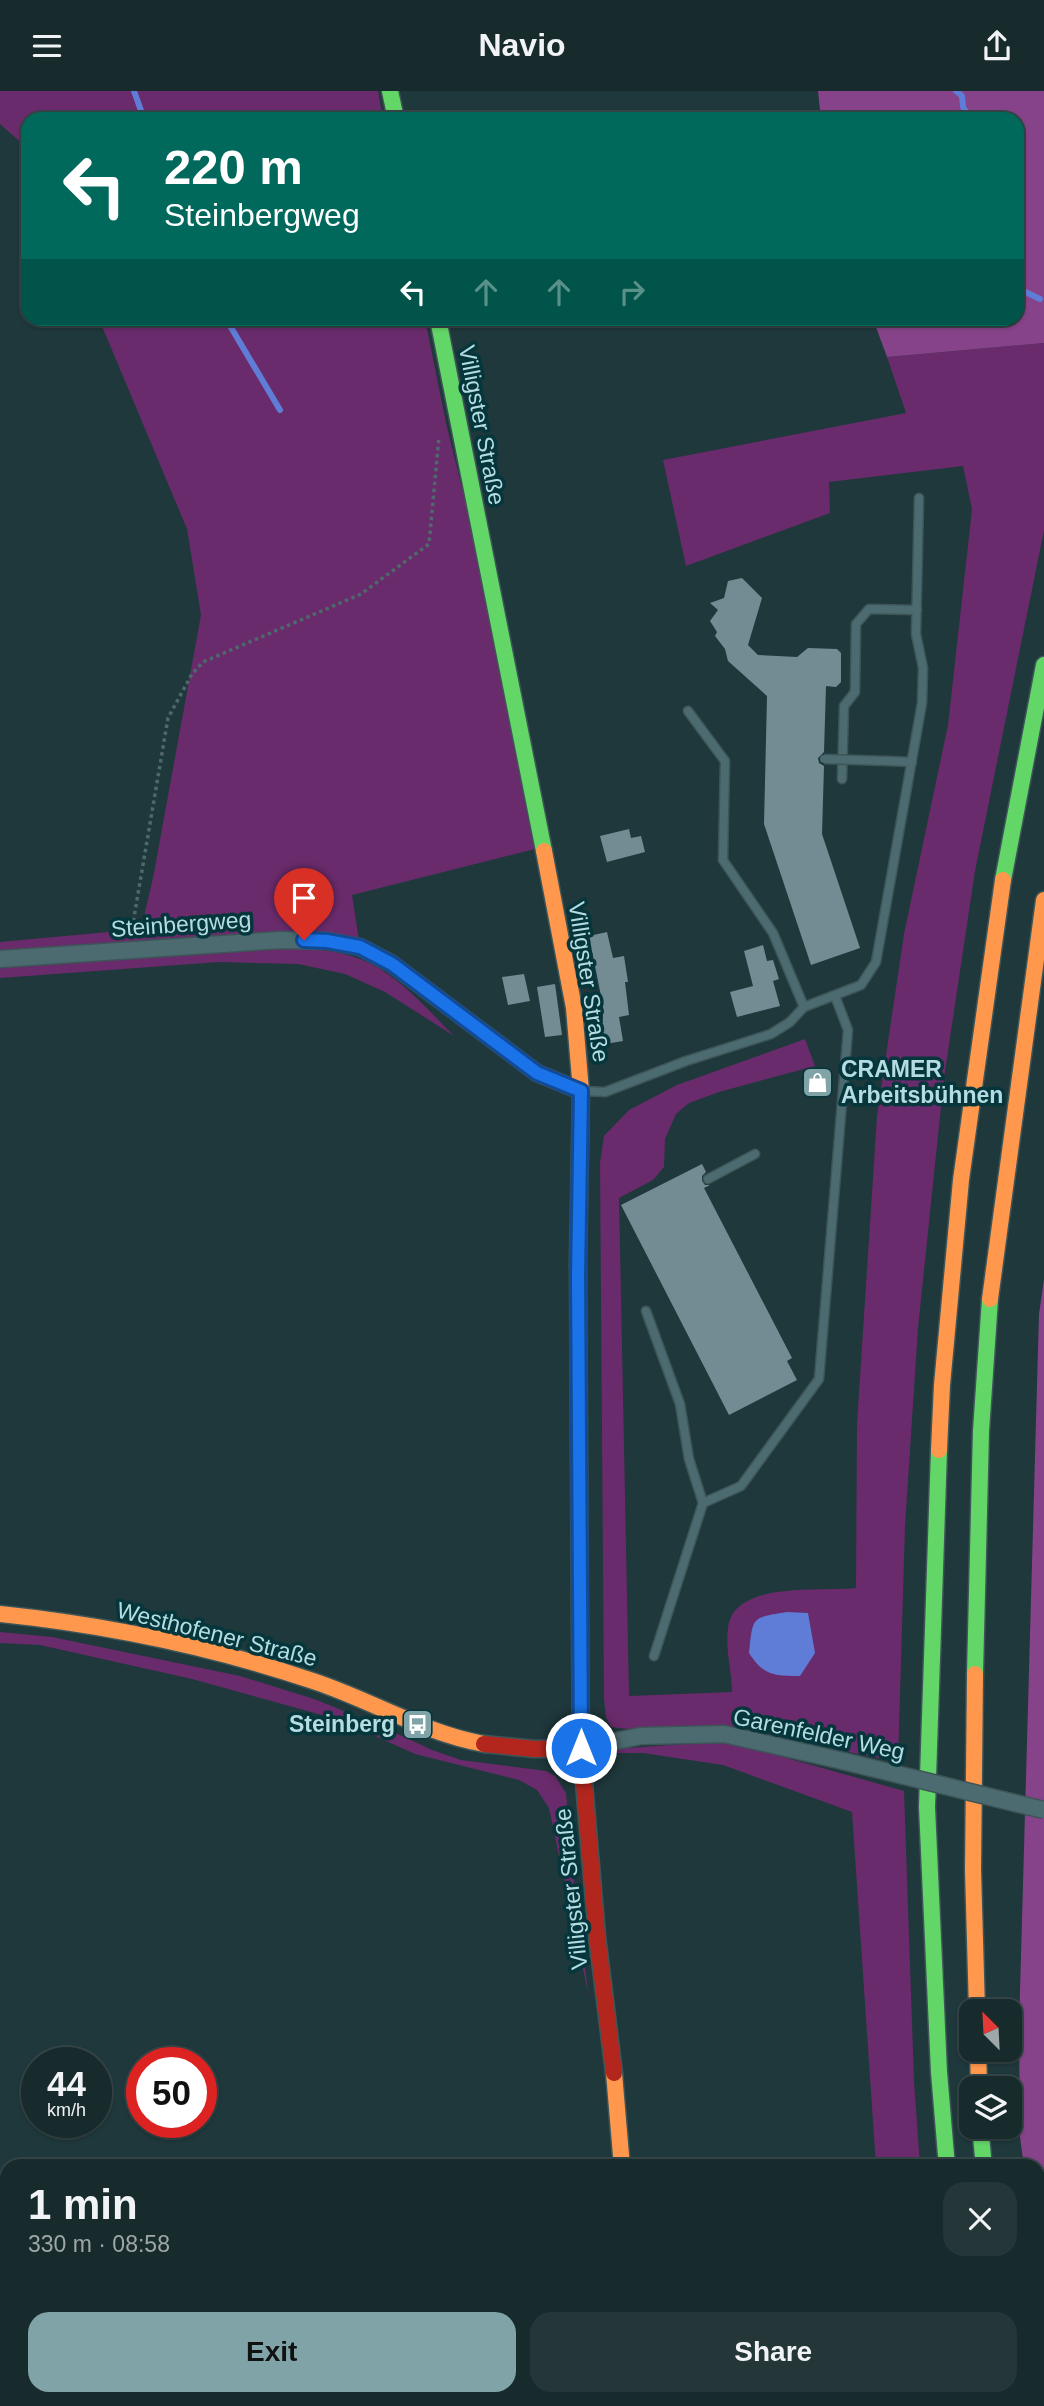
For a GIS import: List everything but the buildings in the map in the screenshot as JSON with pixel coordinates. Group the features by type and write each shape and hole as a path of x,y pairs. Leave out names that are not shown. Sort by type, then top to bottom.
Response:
{"main road":[{"path":"390,91 394,112"},
{"name":"Villigster Straße","path":"439,326 574,1008 581,1091 578,1276 581,1748 597,1935 614,2072 621,2159"},
{"path":"946,2159 939,2072 927,1807 934,1541 942,1385 961,1180 999,902 1044,665"},
{"path":"977,1999 973,1750 981,1431 992,1276 1044,900"},
{"name":"Westhofener Straße","path":"0,1614 41,1618 136,1635 258,1663 316,1681 459,1739 504,1748 542,1751 581,1748"},
{"path":"981,2139 983,2159"}],"street":[{"name":"Steinbergweg","path":"0,959 281,940 327,941 360,947 392,964 537,1073 581,1091"},
{"name":"Garenfelder Weg","path":"581,1748 641,1736 724,1734 1044,1809"}],"lane":[{"path":"688,711 725,761 723,860 774,933 804,1007 861,985 876,962 922,703 923,668 916,633 919,498"},
{"path":"842,779 844,706 855,692 856,624 869,609 916,610"},
{"path":"824,759 912,762"},
{"path":"703,1503 741,1486 819,1379 848,1030 835,996"},
{"name":"Steinbergweg","path":"581,1091 605,1092 686,1061 771,1034 790,1022 804,1007"},
{"path":"1012,1119 1031,1073"},
{"path":"708,1179 755,1154"},
{"path":"646,1311 680,1404 689,1459 703,1503 654,1656"}],"path":[{"path":"128,950 168,718 192,674 204,662 361,594 429,544 440,433"}],"shaded area":[{"path":"0,91 378,91 382,112 21,112 21,143 0,124"},
{"path":"818,91 1044,91 1044,343 887,357 876,326 1024,326 1024,112 820,112"},
{"path":"102,326 426,326 446,423 518,717 543,847 352,895 360,947 326,936 0,953 0,942 141,929 153,878 201,615 187,529"},
{"path":"1044,343 1044,530 975,871 944,1078 918,1328 905,1526 898,1762 849,1752 780,1732 711,1725 628,1729 611,1727 606,1717 604,1699 600,1163 604,1136 629,1110 677,1085 805,1039 815,1066 719,1092 689,1103 676,1114 665,1139 664,1167 653,1180 619,1198 629,1696 732,1692 728,1628 734,1613 745,1602 781,1591 856,1588 857,1423 877,1116 904,934 948,725 972,509 963,466 829,482 830,513 686,566 663,460 906,413 887,357"},
{"path":"290,948 342,953 371,964 405,987 454,1036 385,992 345,974 298,964 219,962 0,978 0,965"},
{"path":"1044,1279 1044,2159 1023,2159 1020,2139 1022,1999 1020,1999 1039,1314"},
{"path":"0,1632 52,1637 240,1676 317,1700 461,1760 546,1771 555,1776 566,1793 577,1912 589,1997 549,1808 537,1790 519,1780 415,1754 340,1720 192,1679 40,1645 0,1643"},
{"path":"726,1741 904,1791 914,2081 920,2159 876,2159 852,1812 723,1765 643,1753 613,1753 615,1749"}],"water":[{"path":"787,1612 808,1613 815,1653 800,1676 770,1673 749,1653 756,1621"}],"waterway":[{"path":"134,91 142,112"},
{"path":"956,91 962,96 966,112"},
{"path":"1024,291 1040,299"},
{"path":"230,326 280,410"}],"traffic: fast":[{"path":"390,91 394,112"},
{"path":"439,326 544,851"},
{"path":"1003,880 1044,665"},
{"path":"578,1265 580,1621"},
{"path":"975,1674 981,1431 990,1299"},
{"path":"939,1450 927,1807 939,2072 946,2159"},
{"path":"981,2139 983,2159"}],"traffic: slow":[{"path":"544,851 574,1008 581,1091 578,1265"},
{"path":"939,1450 942,1385 961,1180 1003,880"},
{"path":"990,1299 1044,900"},
{"path":"0,1614 119,1631 236,1658 334,1689 440,1732 484,1744"},
{"path":"975,1674 973,1870 977,1999"},
{"path":"978,2062 979,2076"},
{"path":"614,2073 621,2159"}],"traffic: jam":[{"path":"580,1621 581,1748 597,1936 614,2073"},
{"path":"484,1744 535,1749 581,1748"}],"place":[{"name":"CRAMER Arbeitsbühnen","path":"818,1082"},
{"name":"Steinberg","path":"418,1724"}],"route":[{"path":"304,940 360,947 392,964 537,1073 581,1091 578,1276 581,1748"}]}
